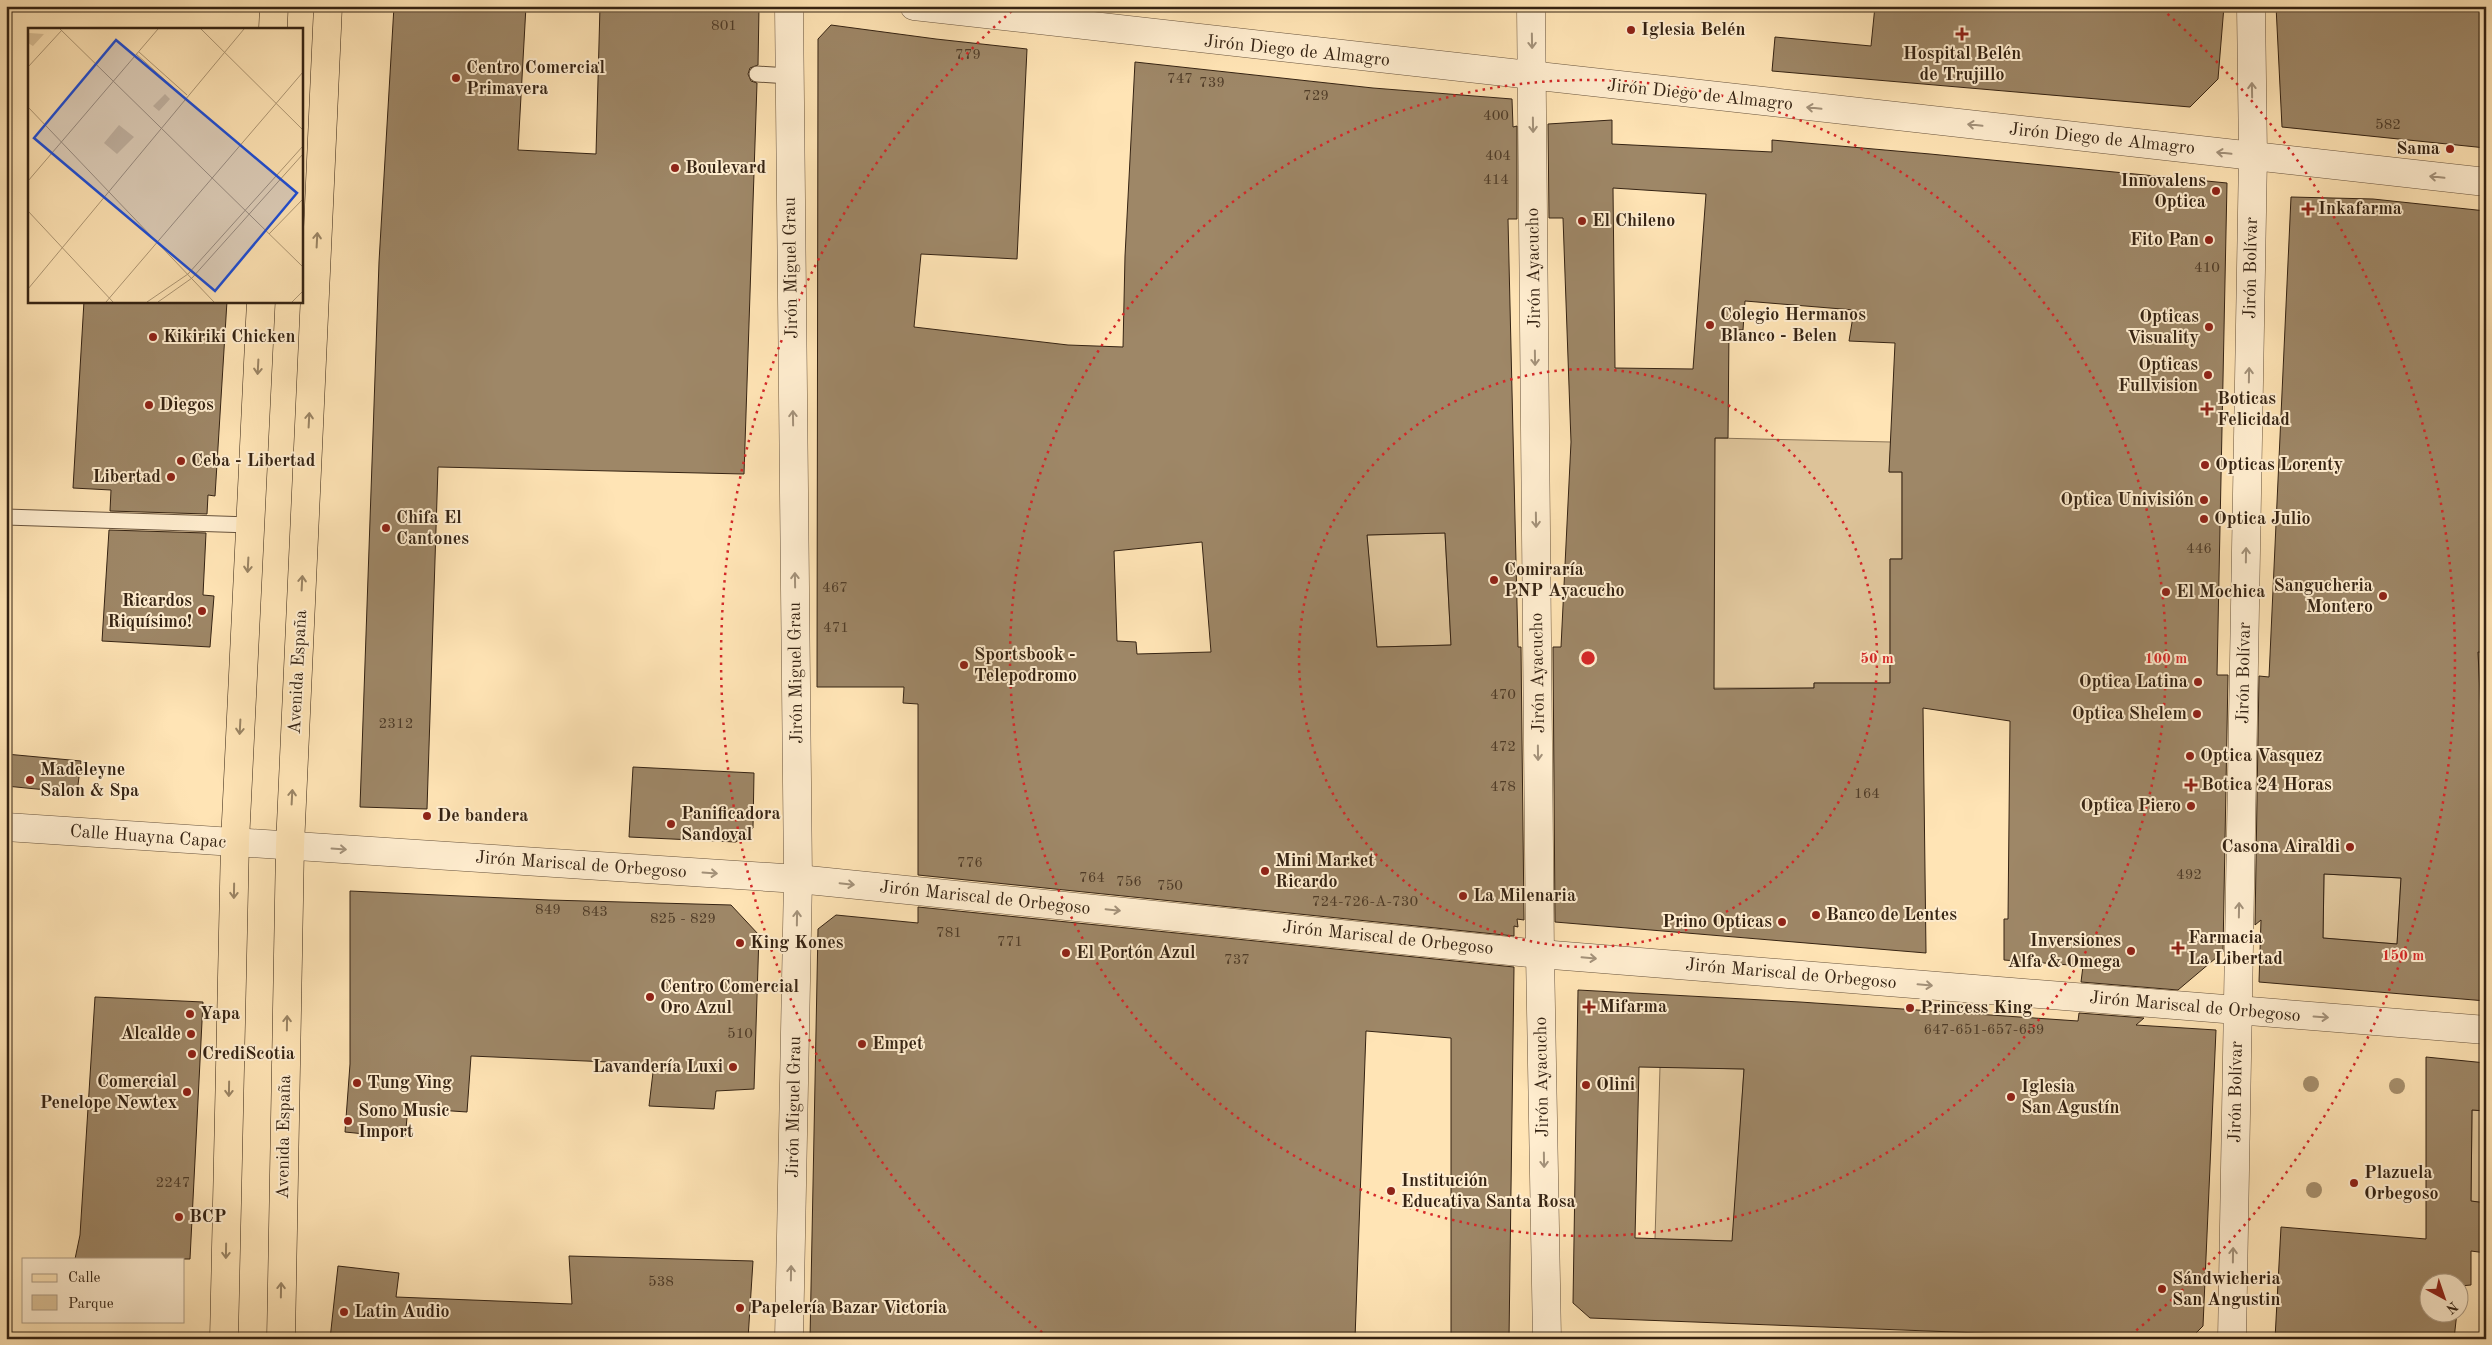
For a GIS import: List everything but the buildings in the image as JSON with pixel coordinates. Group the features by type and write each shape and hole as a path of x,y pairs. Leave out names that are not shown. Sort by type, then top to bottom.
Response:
{"main road":[{"path":"273,28 274,6"},
{"name":"Avenida España","path":"280,1339 290,846 328,6"},
{"path":"224,1339 235,842 261,302"}],"street":[{"name":"Jirón Miguel Grau","path":"789,6 798,879 789,1339"},
{"name":"Jirón Diego de Almagro","path":"914,6 2486,182"},
{"name":"Jirón Ayacucho","path":"1531,6 1540,954 1547,1339"},
{"name":"Jirón Bolívar","path":"2232,1339 2253,156 2251,6"},
{"name":"Calle Huayna Capac","path":"6,827 290,846"},
{"name":"Jirón Mariscal de Orbegoso","path":"290,846 798,879 1540,954 2486,1030"}],"lane":[{"path":"758,74 789,76"},
{"path":"6,517 250,525"}],"green space":[{"path":"1715,438 1891,442 1889,472 1902,472 1902,559 1890,559 1890,683 1814,683 1814,688 1689,688"},
{"path":"1445,533 1451,645 1376,647 1367,535"},
{"path":"2478,652 2486,652 2486,717 2481,716"},
{"path":"2324,874 2401,878 2397,944 2323,938"},
{"path":"1660,1067 1744,1069 1733,1241 1655,1239"},
{"path":"2472,1110 2486,1111 2486,1203 2471,1201"}],"place":[{"name":"Iglesia Belén","path":"1631,30"},
{"name":"Hospital Belén de Trujillo","path":"1962,34"},
{"name":"Centro Comercial Primavera","path":"456,78"},
{"name":"Sama","path":"2450,149"},
{"name":"Boulevard","path":"675,168"},
{"name":"Innovalens Optica","path":"2216,191"},
{"name":"Inkafarma","path":"2308,209"},
{"name":"El Chileno","path":"1582,221"},
{"name":"Fito Pan","path":"2209,240"},
{"name":"Colegio Hermanos Blanco - Belen","path":"1710,325"},
{"name":"Opticas Visuality","path":"2209,327"},
{"name":"Kikiriki Chicken","path":"153,337"},
{"name":"Opticas Fullvision","path":"2208,375"},
{"name":"Diegos","path":"149,405"},
{"name":"Boticas Felicidad","path":"2207,409"},
{"name":"Ceba - Libertad","path":"181,461"},
{"name":"Opticas Lorenty","path":"2205,465"},
{"name":"Libertad","path":"171,477"},
{"name":"Optica Univisión","path":"2204,500"},
{"name":"Optica Julio","path":"2204,519"},
{"name":"Chifa El Cantones","path":"386,528"},
{"name":"Comiraría PNP Ayacucho","path":"1494,580"},
{"name":"El Mochica","path":"2166,592"},
{"name":"Sangucheria Montero","path":"2383,596"},
{"name":"Ricardos Riquísimo!","path":"202,611"},
{"name":"Sportsbook - Telepodromo","path":"964,665"},
{"name":"Optica Latina","path":"2198,682"},
{"name":"Optica Shelem","path":"2197,714"},
{"name":"Optica Vasquez","path":"2190,756"},
{"name":"Madeleyne Salon & Spa","path":"30,780"},
{"name":"Botica 24 Horas","path":"2191,785"},
{"name":"Optica Piero","path":"2191,806"},
{"name":"De bandera","path":"427,816"},
{"name":"Panificadora Sandoval","path":"671,824"},
{"name":"Casona Airaldi","path":"2350,847"},
{"name":"Mini Market Ricardo","path":"1265,871"},
{"name":"La Milenaria","path":"1463,896"},
{"name":"Banco de Lentes","path":"1816,915"},
{"name":"Prino Opticas","path":"1782,922"},
{"name":"King Kones","path":"740,943"},
{"name":"Farmacia La Libertad","path":"2178,948"},
{"name":"Inversiones Alfa & Omega","path":"2131,951"},
{"name":"El Portón Azul","path":"1066,953"},
{"name":"Centro Comercial Oro Azul","path":"650,997"},
{"name":"Mifarma","path":"1589,1007"},
{"name":"Princess King","path":"1910,1008"},
{"name":"Yapa","path":"190,1014"},
{"name":"Alcalde","path":"191,1034"},
{"name":"Empet","path":"862,1044"},
{"name":"CrediScotia","path":"192,1054"},
{"name":"Lavandería Luxi","path":"733,1067"},
{"name":"Tung Ying","path":"357,1083"},
{"name":"Olini","path":"1586,1085"},
{"name":"Comercial Penelope Newtex","path":"187,1092"},
{"name":"Iglesia San Agustín","path":"2011,1097"},
{"name":"Sono Music Import","path":"348,1121"},
{"name":"Plazuela Orbegoso","path":"2354,1183"},
{"name":"Institución Educativa Santa Rosa","path":"1391,1191"},
{"name":"BCP","path":"179,1217"},
{"name":"Sándwicheria San Angustin","path":"2162,1289"},
{"name":"Papelería Bazar Victoria","path":"740,1308"},
{"name":"Latin Audio","path":"344,1312"}]}
